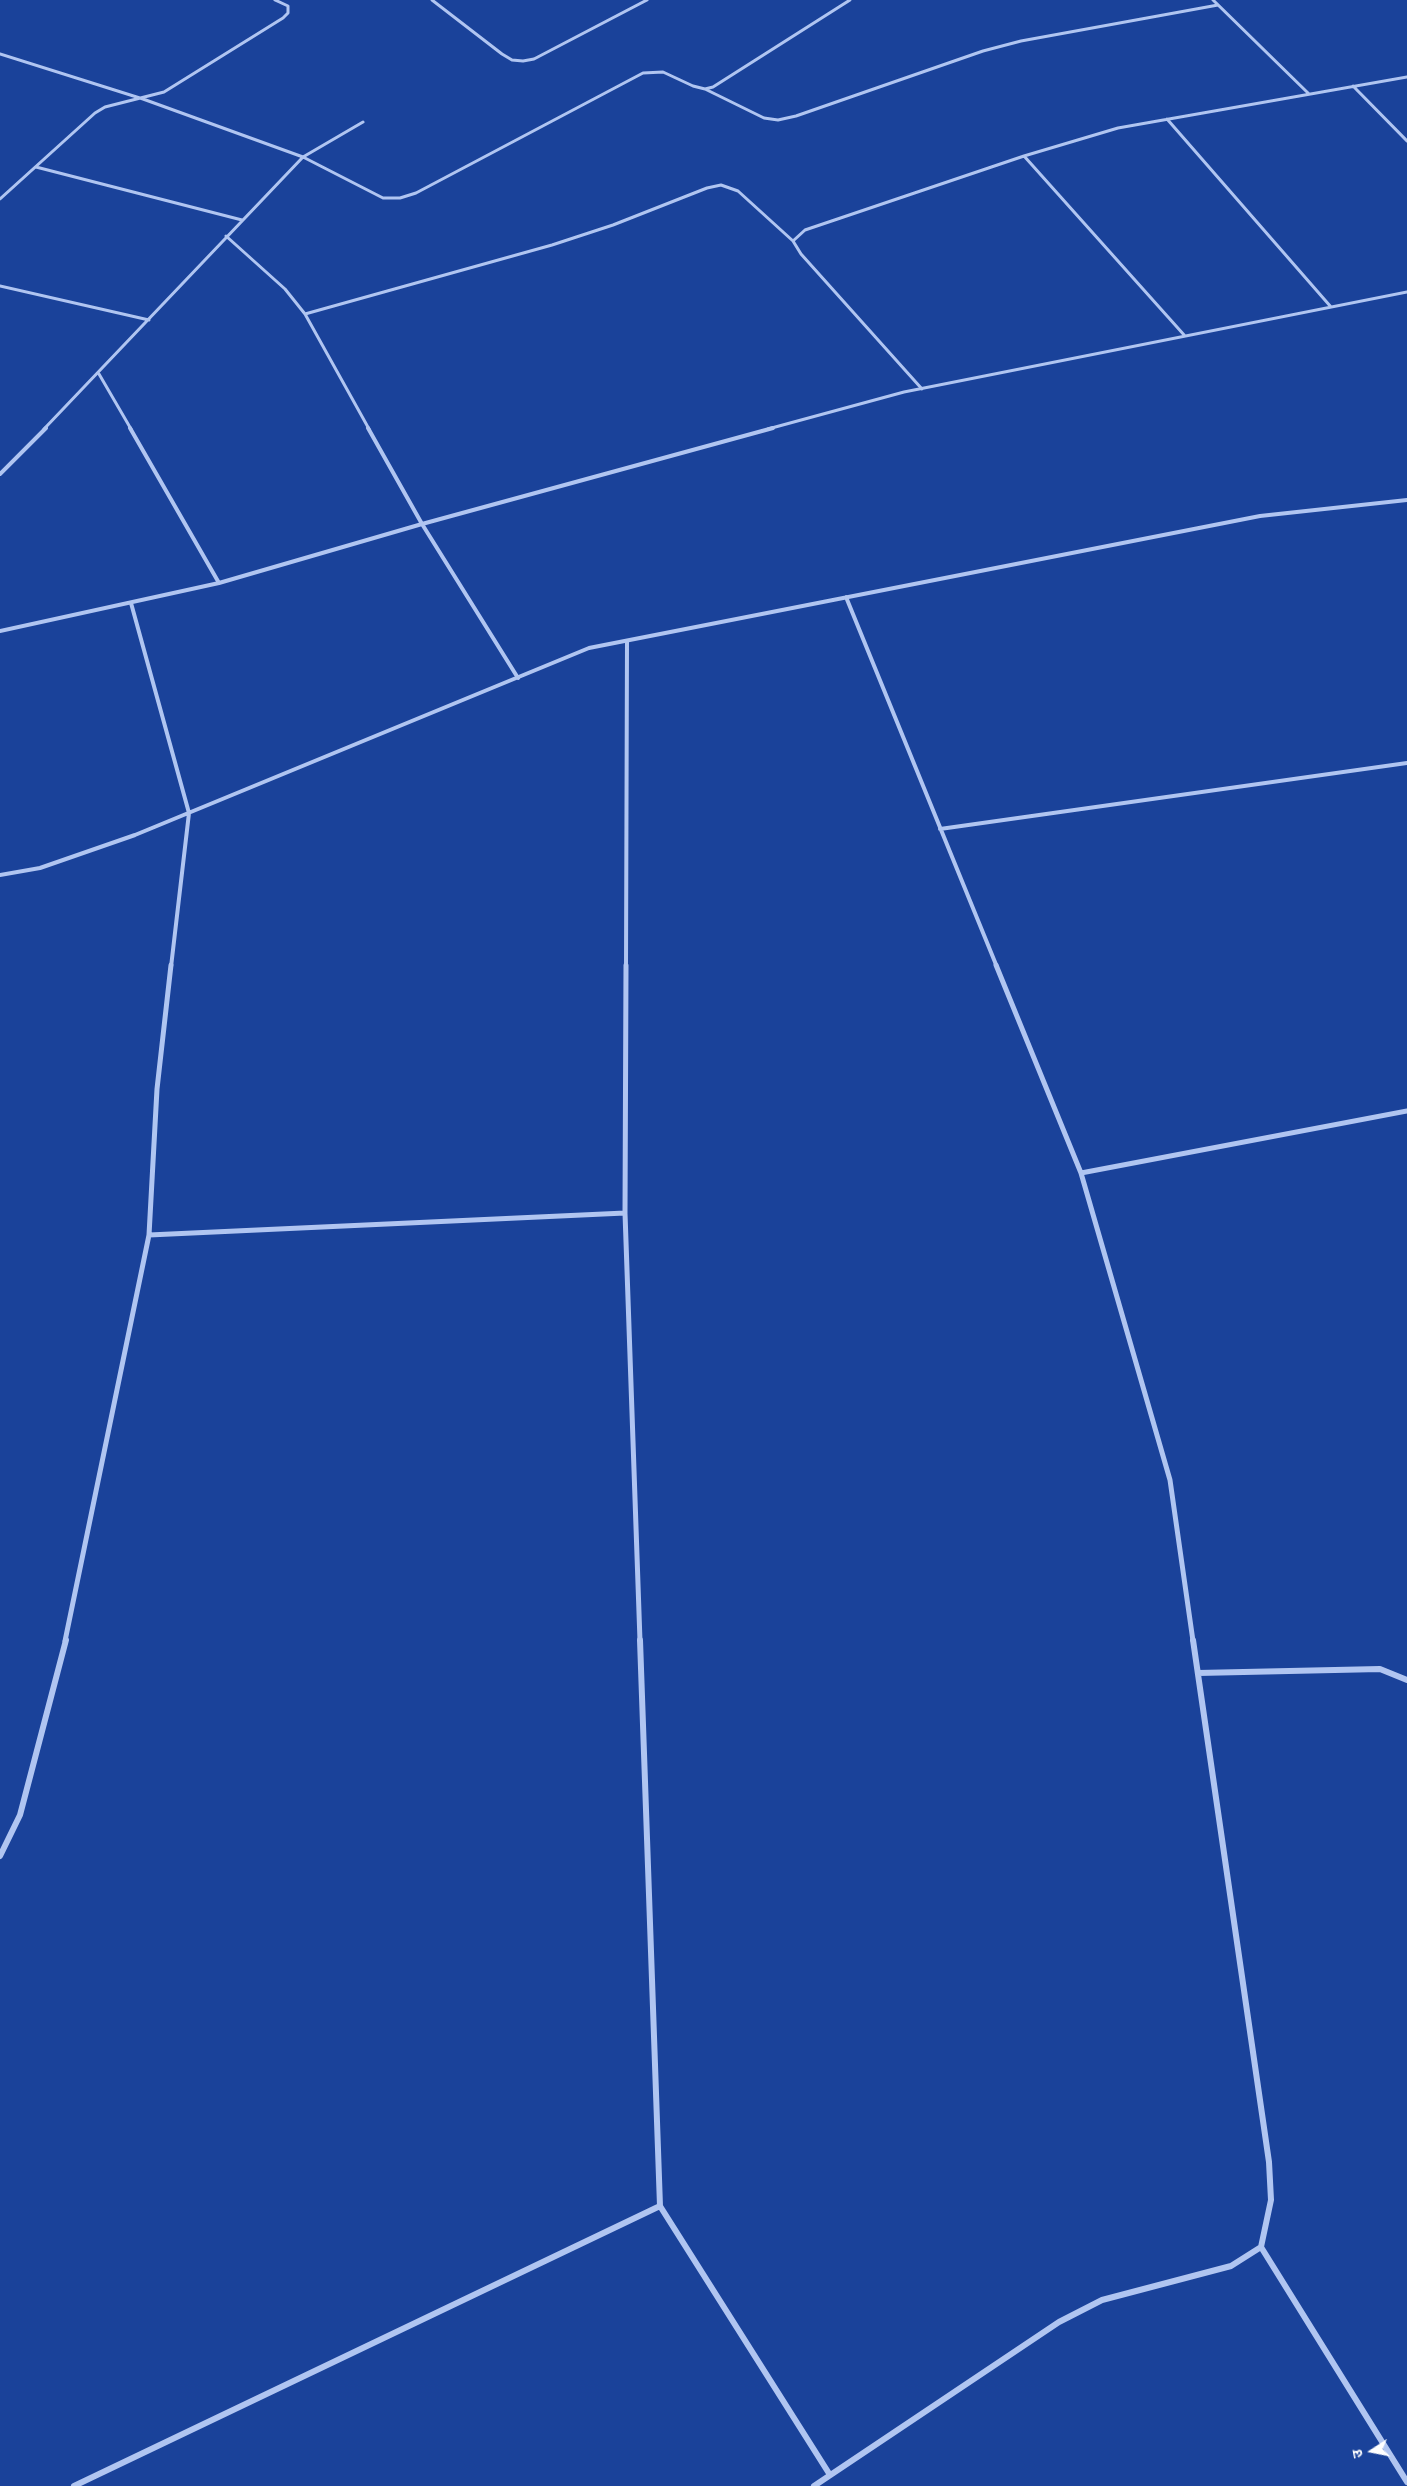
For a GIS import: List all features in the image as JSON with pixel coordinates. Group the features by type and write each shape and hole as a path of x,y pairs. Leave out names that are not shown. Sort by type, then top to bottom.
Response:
{"street":[{"path":"0,199 95,113 105,107 164,92 283,18 288,13 288,6 275,0"},
{"path":"432,0 502,54 512,60 523,61 534,59 647,0"},
{"path":"705,89 720,83 850,0"},
{"path":"1214,0 1309,94"},
{"path":"0,54 143,98 304,157 383,198 400,198 416,193 643,74 663,72 693,86 705,89 764,118 778,120 796,116 983,51 1218,5"},
{"path":"793,241 805,230 1024,156 1118,128 1407,77"},
{"path":"1353,86 1407,141"},
{"path":"1167,119 1331,307"},
{"path":"0,474 99,374 226,236 304,157 364,122"},
{"path":"1024,156 1185,336"},
{"path":"36,167 242,220"},
{"path":"305,314 543,248 613,225 707,188 721,185 738,191 793,241 800,254 922,389"},
{"path":"226,236 285,289 305,314 422,524 518,678"},
{"path":"0,286 149,320"},
{"path":"0,631 219,583 422,524 922,389 1407,292"},
{"path":"99,374 219,583"},
{"path":"0,875 40,868 135,835 589,648 1260,516 1407,500"},
{"path":"846,596 1080,1173 1170,1480 1269,2162 1271,2200 1261,2247 1407,2482"},
{"path":"0,1856 20,1815 62,1652 149,1236 156,1089 189,813 130,603"},
{"path":"626,641 625,1213 660,2206 830,2475"},
{"path":"940,829 1407,763"},
{"path":"1080,1173 1407,1111"},
{"path":"149,1236 625,1213"},
{"path":"1198,1673 1380,1670 1407,1680"},
{"path":"74,2486 660,2206"},
{"path":"814,2486 1059,2322 1102,2300 1231,2266 1261,2247"}]}
